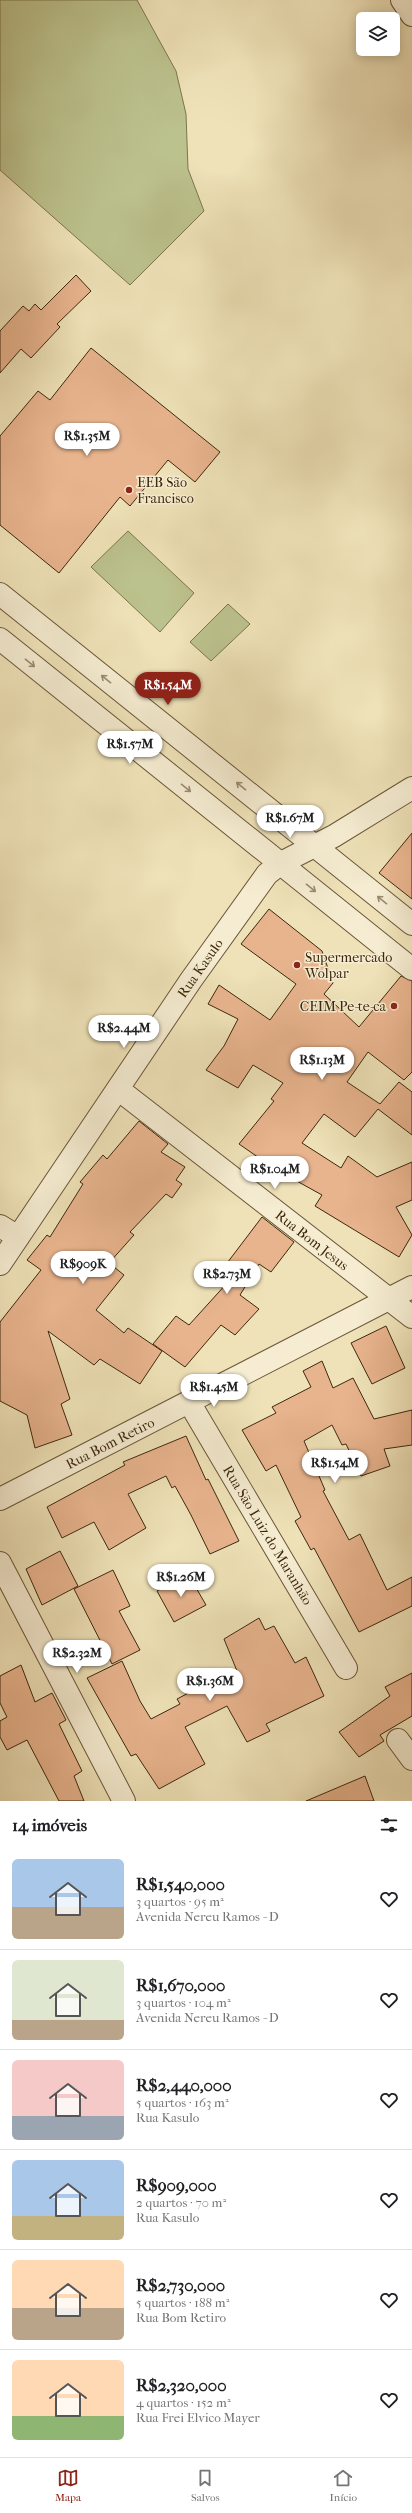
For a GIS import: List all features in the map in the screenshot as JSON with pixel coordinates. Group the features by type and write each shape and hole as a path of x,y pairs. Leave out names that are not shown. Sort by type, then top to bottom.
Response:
{"street":[{"path":"402,0 412,16"},
{"path":"0,594 412,924"},
{"path":"0,639 412,969"},
{"name":"Rua Kasulo","path":"0,1264 9,1232 118,1089 227,930 268,874 281,863 315,845 412,788"},
{"name":"Rua Bom Jesus","path":"118,1089 412,1317"},
{"name":"Rua Bom Retiro","path":"0,1499 412,1287"},
{"name":"Rua São Luiz do Maranhão","path":"189,1402 346,1668"},
{"path":"0,1563 124,1801"},
{"path":"398,1740 412,1759"}],"green space":[{"path":"0,0 137,0 176,71 186,114 188,169 204,211 130,285 0,170"},
{"path":"128,531 194,593 160,632 91,567"},
{"path":"228,604 250,624 211,661 190,642"}],"building":[{"path":"76,275 91,291 57,324 60,327 31,358 21,349 0,373 0,331 23,306 29,311 35,304 41,310"},
{"name":"EEB São Francisco","path":"91,348 220,452 195,482 168,460 130,506 120,497 59,573 0,525 0,436 38,391 50,400"},
{"path":"412,833 412,899 379,873"},
{"path":"269,909 322,951 333,983 324,994 359,1027 401,976 412,981 412,1072 404,1080 368,1052 347,1082 380,1104 399,1082 412,1092 412,1135 378,1109 355,1137 324,1114 302,1143 341,1168 348,1156 377,1177 412,1162 412,1200 396,1207 412,1235 399,1257 315,1206 322,1195 275,1169 239,1144 274,1101 271,1099 283,1083 253,1065 238,1088 206,1070 224,1046 238,1019 208,1004 219,985 270,1020 296,984 241,944"},
{"path":"139,1121 168,1144 161,1152 185,1167 176,1180 182,1184 172,1198 166,1194 130,1232 134,1235 109,1263 124,1275 96,1310 124,1333 128,1328 162,1351 140,1384 100,1359 94,1365 48,1331 70,1399 61,1404 72,1435 35,1448 27,1415 0,1401 0,1322 41,1270 27,1260 47,1235 50,1237 83,1184 80,1182 103,1155 107,1159"},
{"path":"262,1217 294,1242 271,1272 259,1264 240,1295 259,1309 235,1335 221,1325 185,1367 153,1344 176,1316 189,1325 228,1282 218,1275"},
{"path":"386,1326 405,1368 372,1384 351,1343"},
{"path":"322,1361 333,1388 353,1378 374,1419 412,1410 412,1445 384,1449 390,1466 361,1476 346,1444 342,1445 332,1425 304,1441 325,1490 323,1491 349,1540 360,1534 387,1590 412,1577 412,1606 359,1632 314,1548 311,1550 295,1521 301,1517 276,1465 266,1471 242,1430 276,1413 272,1407 311,1387 303,1371"},
{"path":"186,1436 206,1480 208,1479 239,1541 210,1554 175,1486 172,1488 166,1476 128,1494 146,1528 109,1550 94,1522 62,1538 47,1507 125,1465 123,1462"},
{"path":"60,1551 78,1586 42,1605 26,1569"},
{"path":"113,1570 130,1606 119,1611 140,1650 112,1664 74,1589"},
{"path":"188,1574 206,1605 174,1622 157,1591"},
{"path":"259,1618 265,1630 274,1626 295,1663 306,1657 324,1696 266,1724 270,1731 247,1742 227,1706 185,1727 205,1764 159,1789 136,1754 131,1756 87,1678 122,1661 140,1701 151,1719 180,1704 177,1699 237,1671 224,1639"},
{"path":"21,1665 35,1702 52,1693 66,1720 59,1724 82,1771 74,1776 84,1801 59,1801 27,1740 7,1750 0,1737 0,1721 7,1717 0,1703 0,1676"},
{"path":"412,1673 412,1716 380,1735 384,1741 359,1757 339,1732 390,1696 385,1687"},
{"path":"365,1776 374,1801 306,1801"}],"place":[{"name":"EEB São Francisco","path":"129,490"},
{"name":"Supermercado Wolpar","path":"297,965"},
{"name":"CEIM Pe-te-ca","path":"394,1006"}]}
